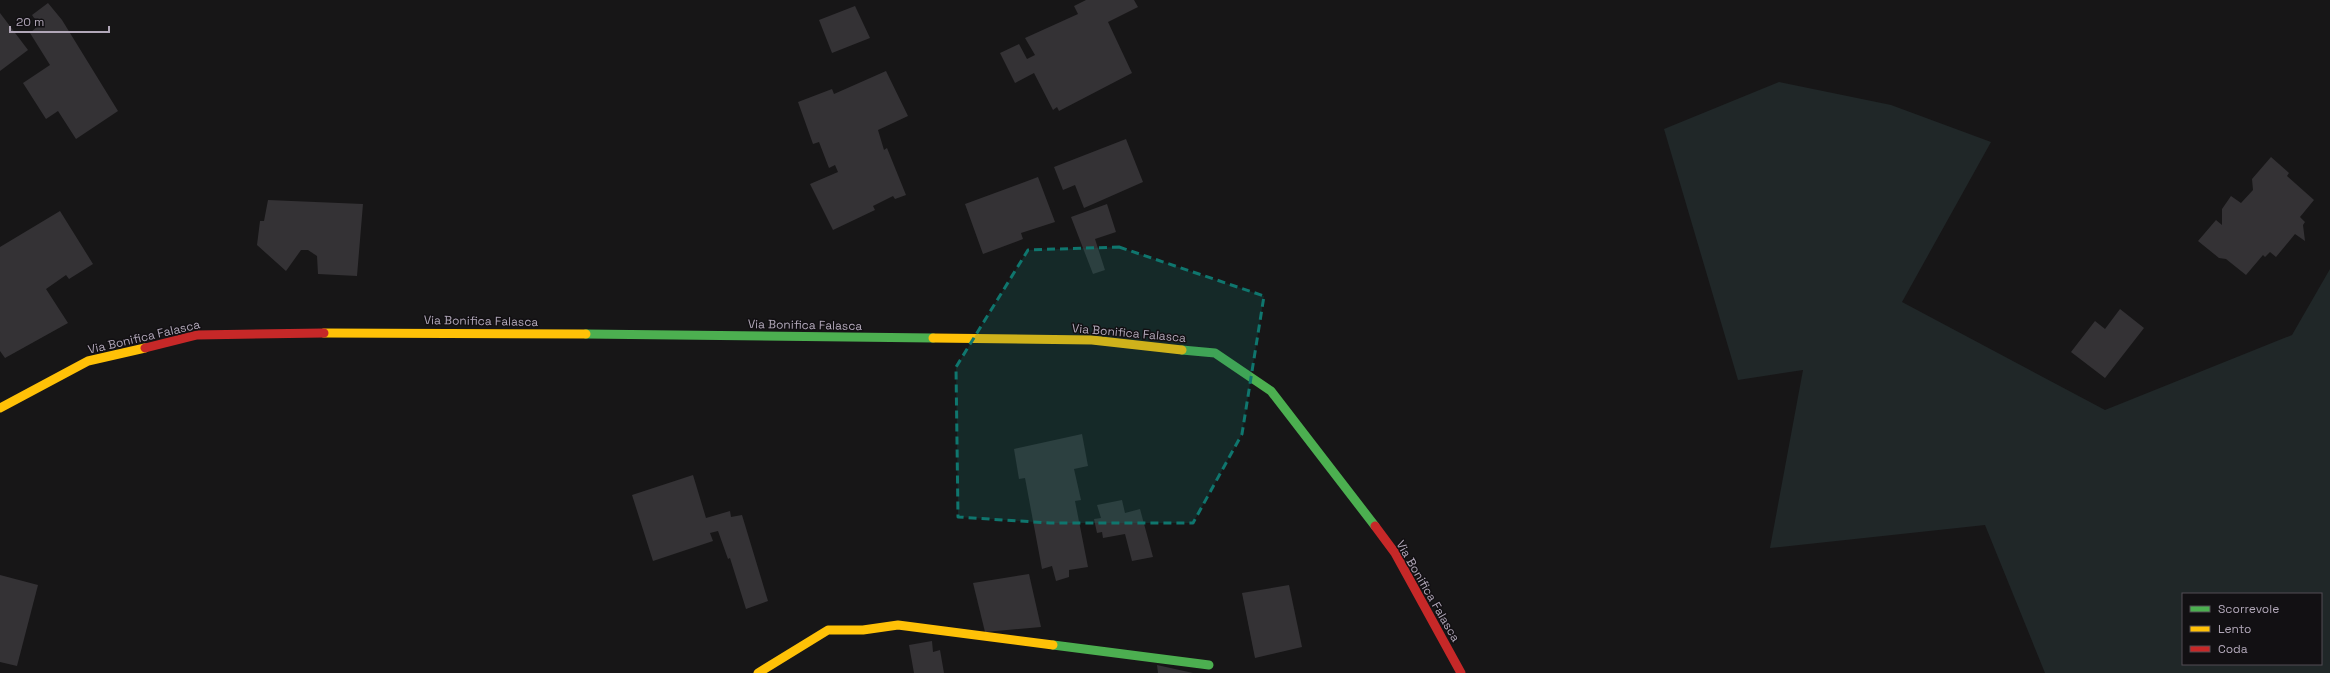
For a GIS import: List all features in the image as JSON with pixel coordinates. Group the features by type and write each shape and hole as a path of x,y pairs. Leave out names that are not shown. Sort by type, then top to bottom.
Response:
{"street":[{"name":"Via Bonifica Falasca","path":"0,408 88,361 197,335 443,332 1092,340 1214,353 1271,391 1394,553 1461,673"},
{"path":"758,673 828,630 863,630 898,625 1209,665"}],"highlighted area":[{"path":"1119,247 1264,296 1242,434 1193,523 1050,523 958,517 956,367 1028,250"}],"shaded area":[{"path":"1779,82 1891,105 1991,142 1902,302 2105,410 2292,335 2330,269 2330,673 2045,673 1985,525 1770,548 1803,370 1738,380 1664,129"}],"building":[{"path":"1086,0 1134,0 1138,7 1108,22 1132,73 1059,111 1057,107 1053,110 1034,73 1015,83 1000,53 1019,44 1027,59 1035,55 1025,38 1078,14 1074,6"},
{"path":"48,3 62,20 118,111 76,139 58,111 46,119 23,83 50,65 30,33 39,25 32,15"},
{"path":"855,6 870,38 832,53 819,20"},
{"path":"0,13 28,50 0,71"},
{"path":"886,71 908,116 878,130 884,150 887,148 906,195 895,199 893,196 873,206 875,210 833,230 810,184 838,172 835,165 829,168 819,142 813,144 798,102 832,89 834,94"},
{"path":"1126,139 1143,182 1084,208 1075,185 1063,190 1054,167"},
{"path":"2271,157 2289,173 2287,176 2314,200 2300,217 2305,222 2303,225 2305,241 2295,234 2276,257 2270,252 2265,257 2263,255 2246,275 2226,259 2219,258 2198,241 2216,220 2222,225 2222,209 2231,196 2241,203 2253,190 2252,179"},
{"path":"1038,177 1055,222 1021,233 1023,239 983,254 965,204"},
{"path":"268,200 363,204 357,276 318,274 317,256 308,250 301,250 286,271 257,245 260,221 264,221"},
{"path":"1107,204 1116,232 1095,239 1105,270 1093,274 1071,217"},
{"path":"60,211 93,264 69,279 66,275 46,289 68,323 5,358 0,351 0,247"},
{"path":"2120,309 2144,328 2105,378 2071,352 2095,321 2105,329"},
{"path":"1082,434 1088,466 1074,469 1081,500 1075,501 1088,567 1069,570 1069,577 1056,581 1052,566 1042,569 1025,478 1019,479 1014,449"},
{"path":"693,475 706,518 730,511 731,517 742,515 768,601 746,609 730,558 728,559 718,531 710,533 713,541 653,561 632,495"},
{"path":"1122,500 1125,513 1140,509 1153,557 1132,561 1125,534 1103,538 1102,532 1097,533 1094,519 1101,518 1097,505"},
{"path":"1029,574 1041,627 985,632 973,583"},
{"path":"0,575 38,585 17,666 0,662"},
{"path":"1289,585 1302,647 1255,658 1242,593"},
{"path":"932,641 933,652 940,650 944,673 914,673 909,645"},
{"path":"1157,665 1193,673 1158,673"}],"traffic: fast":[{"path":"586,334 933,338"},
{"path":"1182,350 1215,353 1271,391 1375,526"},
{"path":"1053,645 1209,665"}],"traffic: slow":[{"path":"324,333 586,334"},
{"path":"933,338 1092,340 1182,350"},
{"path":"0,408 88,361 145,348"},
{"path":"758,673 828,630 863,630 898,625 1053,645"}],"traffic: jam":[{"path":"145,348 197,335 324,333"},
{"path":"1375,526 1395,553 1461,673"}]}
